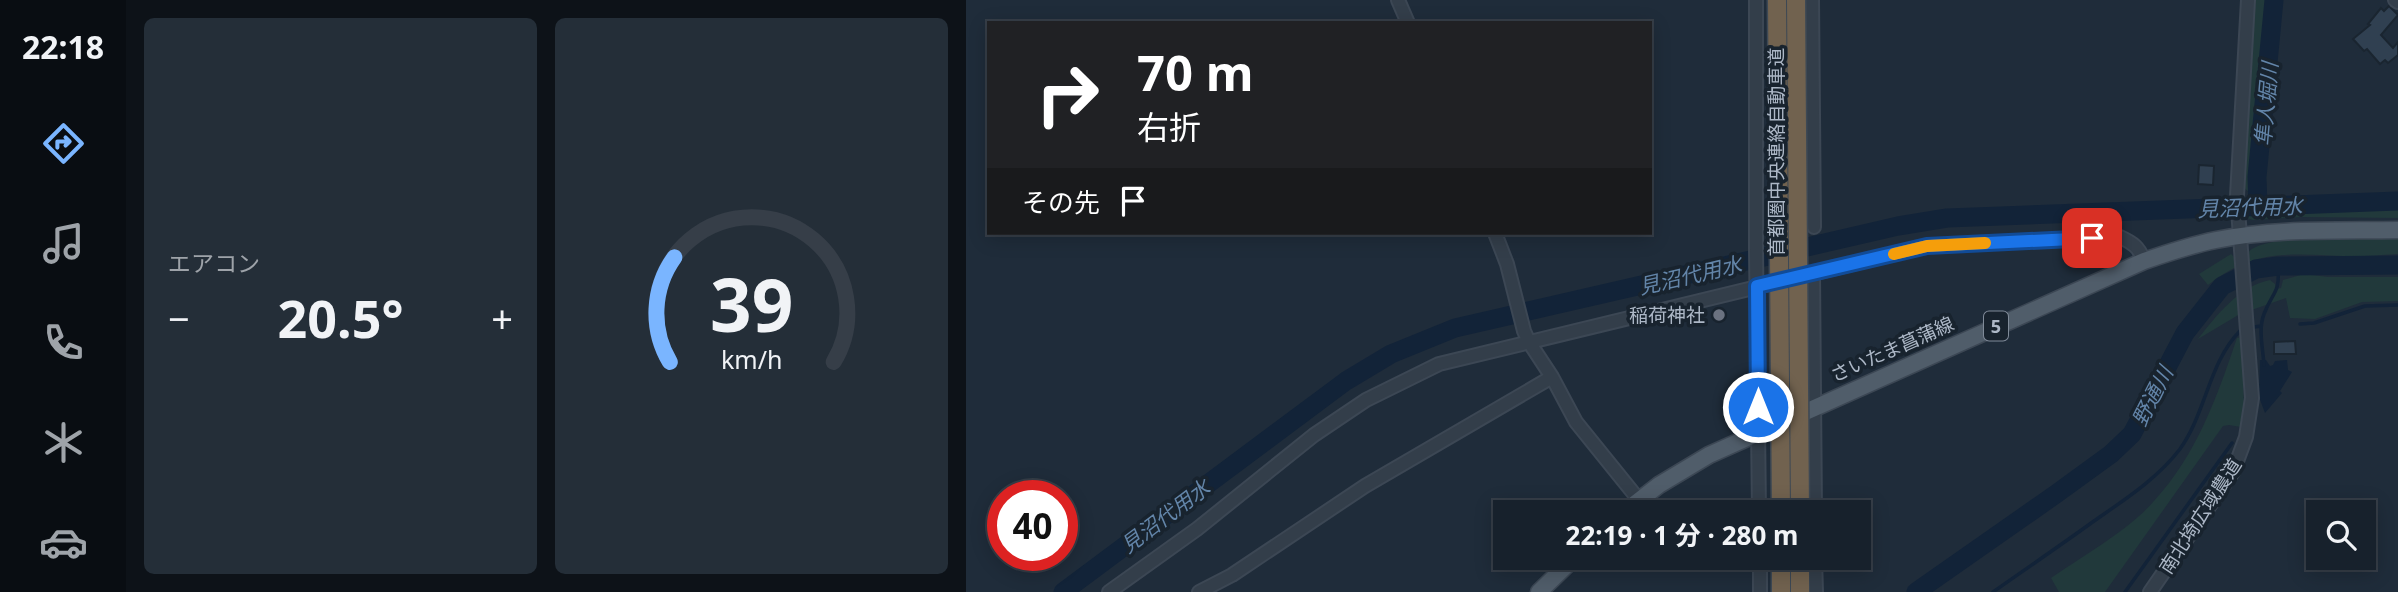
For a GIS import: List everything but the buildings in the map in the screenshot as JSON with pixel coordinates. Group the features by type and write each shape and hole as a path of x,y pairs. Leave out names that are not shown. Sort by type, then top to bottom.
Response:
{"highway":[{"name":"首都圏中央連絡自動車道","path":"1777,0 1781,500"},
{"name":"首都圏中央連絡自動車道","path":"1796,0 1800,500"},
{"path":"1781,570 1781,592"},
{"path":"1800,570 1800,592"}],"main road":[{"name":"さいたま菖蒲線","path":"1639,500 1683,469 1758,432 2144,261 2189,247 2240,244 2290,232 2398,230"},
{"path":"1539,592 1562,570"}],"street":[{"path":"1398,0 1408,21"},
{"path":"1756,0 1759,500"},
{"path":"1812,0 1814,227"},
{"path":"2240,244 2237,199 2248,0"},
{"path":"1756,18 1812,17"},
{"path":"1496,235 1507,264 1526,336 1576,422 1639,500"},
{"path":"1109,592 1196,529 1314,435 1366,400 1439,364 1526,336 1927,246 2120,237 2134,244 2144,261"},
{"name":"南北埼広域農道","path":"2150,592 2227,482 2242,452 2249,425 2252,398 2240,244"},
{"path":"1813,273 1815,500"},
{"path":"1199,592 1232,575 1365,486 1552,377"},
{"path":"1760,570 1760,592"},
{"path":"1815,570 1816,592"}],"green space":[{"path":"2253,0 2271,0 2255,147 2255,184 2259,188 2277,0 2281,0 2267,142 2266,193 2249,192 2243,187"},
{"path":"2398,208 2398,218 2301,217 2253,220 2247,218 2245,213"},
{"path":"2398,236 2398,254 2272,256 2241,265 2208,285 2199,274 2231,254 2234,257 2248,253 2272,242 2317,237"},
{"path":"2304,274 2328,277 2398,277 2398,301 2362,302 2315,319 2290,318 2286,298 2240,314 2198,339 2238,295 2270,280 2276,289 2281,288 2283,280"},
{"path":"2242,337 2244,410 2241,427 2223,426 2105,592 2059,592 2051,578 2132,522 2169,483 2204,424 2237,338"}],"water":[{"path":"2260,360 2266,360 2270,366 2275,361 2287,360 2288,370 2292,372 2280,391 2282,393 2265,413 2259,397"}],"waterway":[{"name":"隼人堀川","path":"2258,208 2257,177 2274,0"},
{"name":"見沼代用水","path":"1063,592 1346,381 1391,354 1455,328 1898,226 1947,218 2398,201"},
{"name":"野通川","path":"1916,592 2111,454 2132,434 2185,333 2222,286 2256,269 2278,266 2398,265"},
{"path":"2264,365 2261,326 2277,288 2278,266"},
{"path":"2300,324 2314,323 2365,306 2398,305"},
{"path":"2254,327 2261,326"},
{"path":"1993,592 2128,497 2171,460 2189,435 2221,357 2240,331"},
{"path":"2125,592 2232,443"}],"slow traffic":[{"path":"1894,254 1927,246 1985,243"}],"place":[{"name":"稲荷神社","path":"1719,315"}],"route":[{"path":"1758,407 1757,286 1927,246 2092,238"}]}
